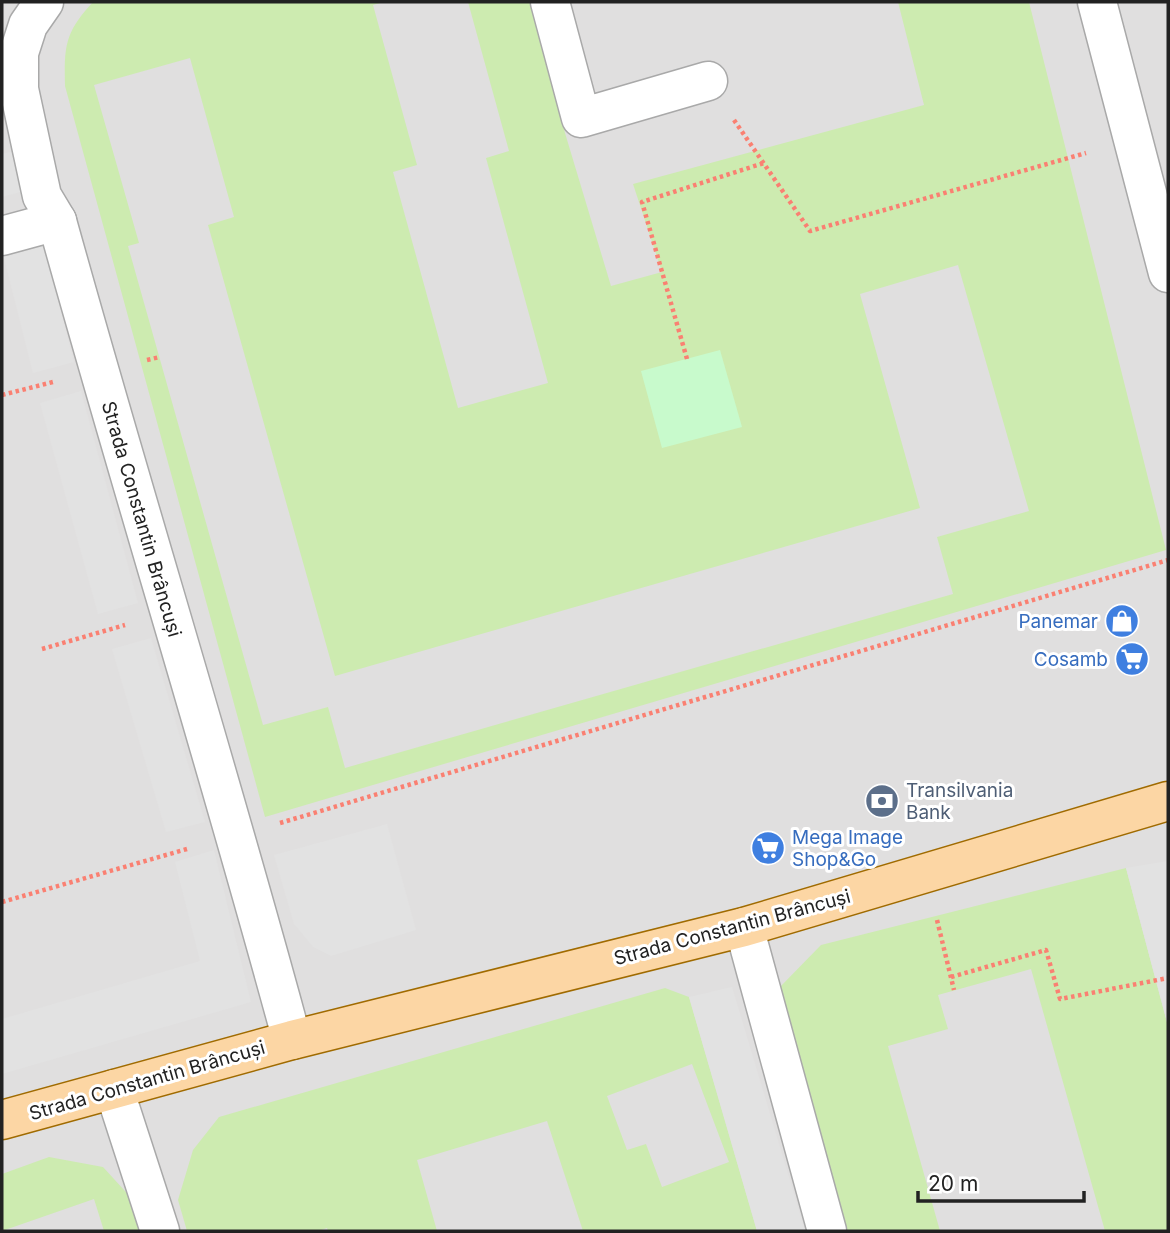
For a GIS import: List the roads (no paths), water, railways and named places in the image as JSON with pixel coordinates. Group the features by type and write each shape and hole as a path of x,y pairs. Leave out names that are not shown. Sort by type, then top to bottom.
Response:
{"main road":[{"name":"Strada Constantin Brâncuși","path":"2,1120 292,1040 744,927 1168,801"}],"street":[{"name":"Strada Constantin Brâncuși","path":"44,2 28,25 19,53 19,89 42,196 57,221 168,611 237,835 292,1040"},
{"path":"550,2 581,118 708,81"},
{"path":"1097,2 1168,273"},
{"path":"2,236 57,221"},
{"path":"744,927 827,1231"},
{"path":"114,1089 160,1231"}],"place":[{"name":"Panemar","path":"1122,621"},
{"name":"Cosamb","path":"1132,659"},
{"name":"Transilvania Bank","path":"882,801"},
{"name":"Mega Image Shop&Go","path":"768,848"}]}
